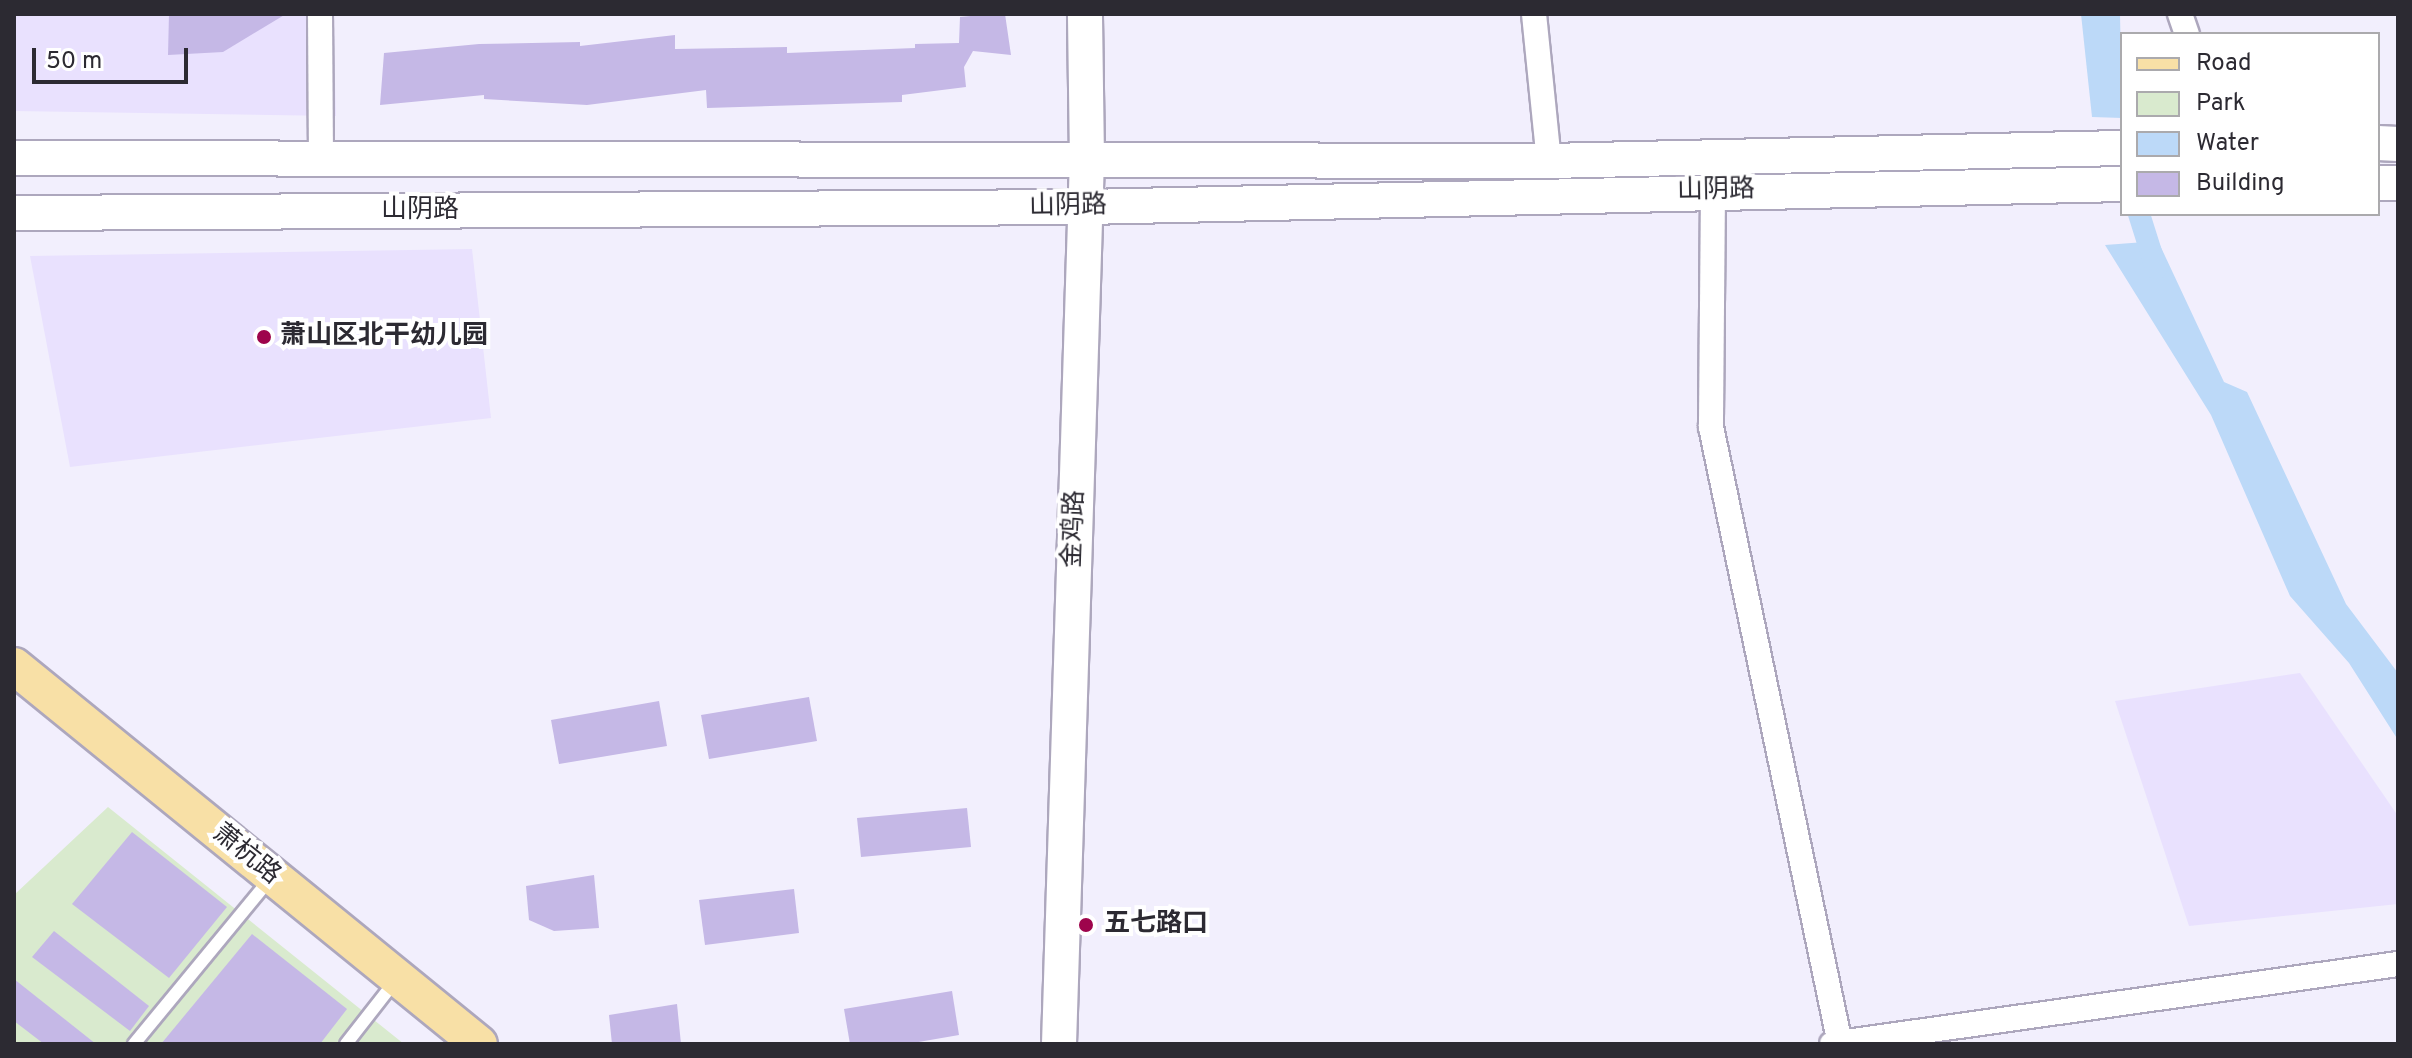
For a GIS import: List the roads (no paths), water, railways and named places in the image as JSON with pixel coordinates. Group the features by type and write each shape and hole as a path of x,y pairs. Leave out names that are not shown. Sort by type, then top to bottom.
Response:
{"main road":[{"name":"金鸡路","path":"1059,1044 1086,207 1085,14"},
{"name":"山阴路","path":"14,158 1549,161 2120,148"},
{"name":"山阴路","path":"14,213 1086,207 2120,184"},
{"name":"萧杭路","path":"14,666 479,1044"}],"street":[{"path":"320,14 321,159"},
{"path":"1534,14 1549,161"},
{"path":"1713,191 1711,427 1840,1044"},
{"path":"1832,1044 2398,964"}],"lane":[{"path":"134,1044 273,876"},
{"path":"346,1044 398,978"}],"water":[{"path":"2081,14 2120,14 2120,118 2092,117"},
{"path":"2158,241 2224,382 2247,392 2346,604 2398,673 2398,740 2349,663 2290,596 2211,415 2105,245"}],"waterway":[{"path":"2140,216 2156,268"}],"place":[{"name":"萧山区北干幼儿园","path":"264,337"},
{"name":"五七路口","path":"1086,925"}]}
